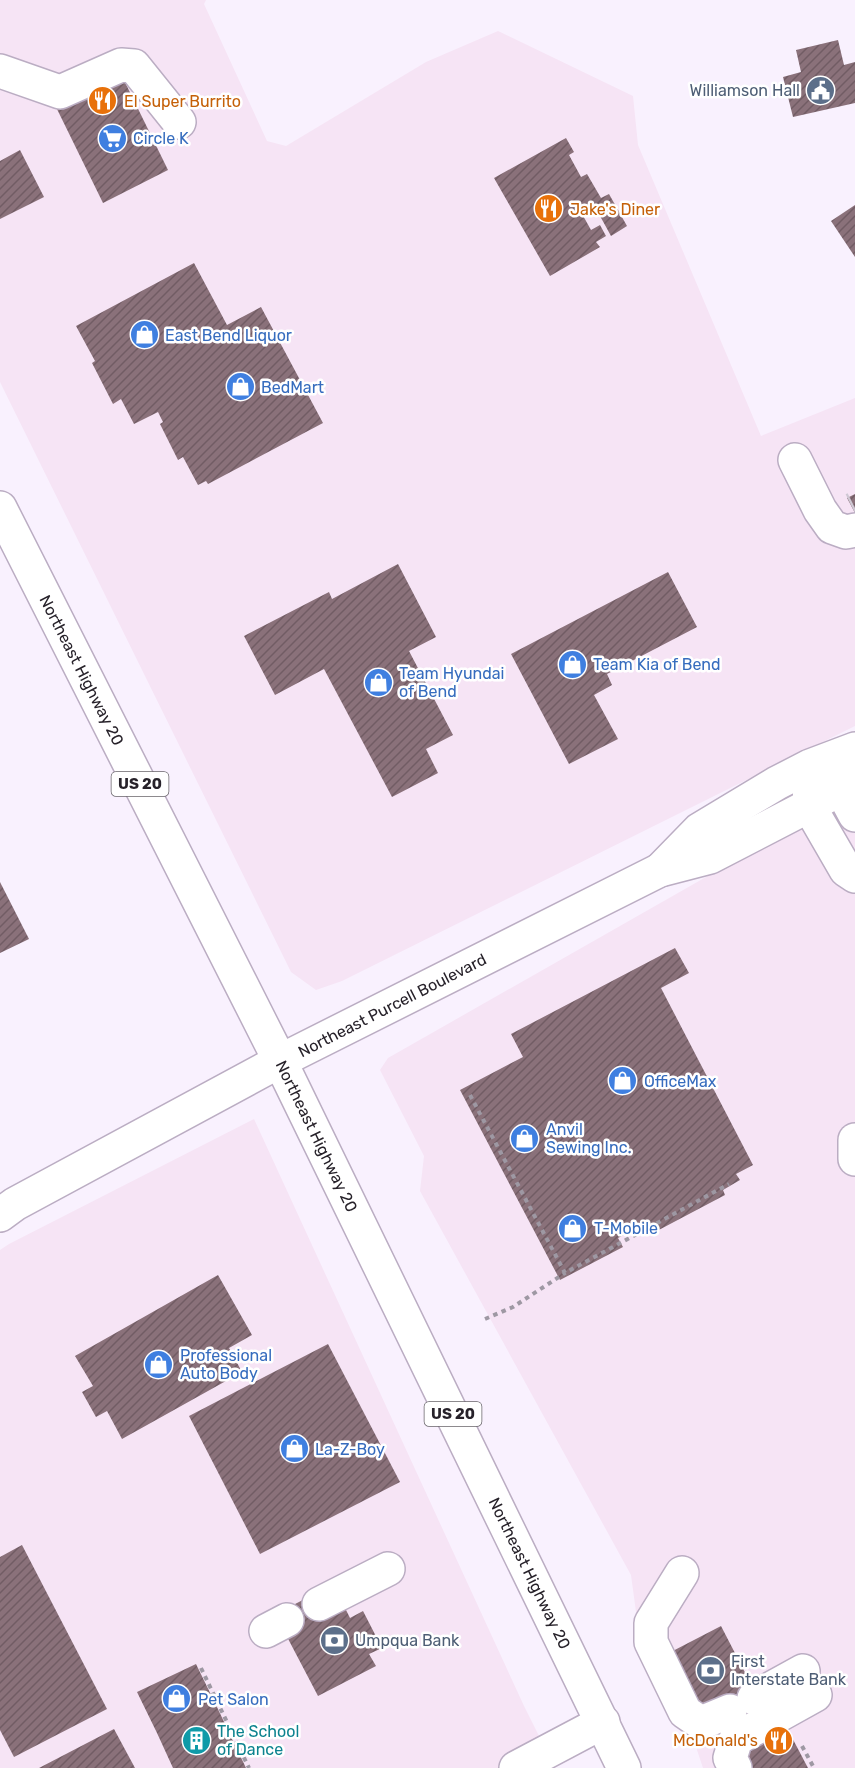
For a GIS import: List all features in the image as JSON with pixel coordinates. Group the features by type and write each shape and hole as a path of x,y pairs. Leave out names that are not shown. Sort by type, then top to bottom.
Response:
{"main road":[{"path":"0,71 60,92 121,65 134,66 179,122"},
{"path":"795,459 820,510 847,522"},
{"name":"Northeast Highway 20","path":"0,508 280,1061 624,1768"},
{"name":"Northeast Purcell Boulevard","path":"660,870 699,830 777,783 810,766 855,749"},
{"path":"810,766 850,795"},
{"path":"810,766 809,806 846,870 855,876"},
{"name":"Northeast Purcell Boulevard","path":"0,1215 15,1204 280,1061 660,870 710,857 809,806 850,795"},
{"path":"855,1140 855,1159"},
{"path":"319,1604 388,1569"},
{"path":"682,1573 651,1623 651,1642 685,1712 701,1724 742,1704 809,1683 736,1739 730,1758 735,1768"},
{"path":"516,1768 603,1722"}],"path":[{"path":"470,1095 566,1273"},
{"path":"485,1319 513,1307 566,1273 729,1184"},
{"path":"201,1668 249,1768"},
{"path":"802,1746 814,1768"}],"shaded area":[{"path":"0,0 206,0 204,4 267,141 286,146 426,62 498,31 633,96 638,145 761,436 855,398 855,726 342,981 316,990 291,972 0,382"},
{"path":"855,795 855,1768 703,1768 696,1747 639,1634 631,1575 420,1191 424,1156 380,1070 388,1058 792,828"},
{"path":"254,1119 524,1706 555,1768 0,1768 0,1250"}],"building":[{"name":"Williamson Hall","path":"838,40 844,65 855,62 855,103 793,117 783,77 801,72 796,50"},
{"name":"Circle K","path":"120,72 168,170 103,203 55,105"},
{"name":"Jake's Diner","path":"566,138 574,152 569,155 581,177 587,174 601,198 609,194 627,226 611,236 594,205 581,212 591,230 600,225 606,236 596,242 600,247 550,276 494,178"},
{"path":"20,150 44,197 0,219 0,161"},
{"path":"855,205 855,257 831,221"},
{"path":"194,263 227,325 261,307 323,423 208,484 206,481 198,485 183,457 178,460 160,424 163,422 158,412 134,424 121,399 113,404 92,363 95,361 76,326"},
{"path":"855,494 855,513 847,498"},
{"name":"Team Hyundai of Bend","path":"398,564 436,637 409,651 453,735 426,749 438,773 392,797 324,669 275,695 244,636 329,592 332,599"},
{"name":"Team Kia of Bend","path":"668,572 697,627 607,674 612,685 594,695 618,739 569,764 511,654"},
{"path":"0,882 29,939 0,953"},
{"name":"OfficeMax","path":"675,948 689,973 661,988 753,1165 736,1174 740,1180 723,1190 725,1195 655,1232 652,1227 636,1235 633,1230 618,1238 623,1247 560,1280 460,1090 523,1057 511,1034"},
{"name":"Professional Auto Body","path":"218,1275 252,1335 229,1348 242,1372 122,1439 107,1411 96,1417 82,1392 93,1386 75,1356"},
{"name":"La-Z-Boy","path":"328,1344 400,1482 260,1554 189,1416"},
{"path":"22,1545 107,1709 14,1757 0,1730 0,1557"},
{"name":"Umpqua Bank","path":"314,1594 342,1602 350,1618 363,1611 382,1648 369,1654 376,1666 318,1696 285,1633 282,1611"},
{"name":"First Interstate Bank","path":"721,1626 752,1686 759,1709 735,1721 698,1713 667,1654"},
{"path":"196,1664 246,1768 173,1768 137,1692"},
{"name":"McDonald's","path":"787,1728 808,1768 748,1768 740,1753"},
{"path":"114,1729 135,1768 39,1768"}],"place":[{"name":"Williamson Hall","path":"821,90"},
{"name":"El Super Burrito","path":"103,101"},
{"name":"Circle K","path":"112,138"},
{"name":"Jake's Diner","path":"549,209"},
{"name":"East Bend Liquor","path":"144,335"},
{"name":"BedMart","path":"240,387"},
{"name":"Team Kia of Bend","path":"572,664"},
{"name":"Team Hyundai of Bend","path":"378,682"},
{"name":"OfficeMax","path":"623,1081"},
{"name":"Anvil Sewing Inc.","path":"525,1138"},
{"name":"T-Mobile","path":"573,1228"},
{"name":"Professional Auto Body","path":"159,1364"},
{"name":"La-Z-Boy","path":"294,1449"},
{"name":"Umpqua Bank","path":"334,1640"},
{"name":"First Interstate Bank","path":"710,1670"},
{"name":"Pet Salon","path":"177,1699"},
{"name":"The School of Dance","path":"196,1740"},
{"name":"McDonald's","path":"779,1740"}]}
